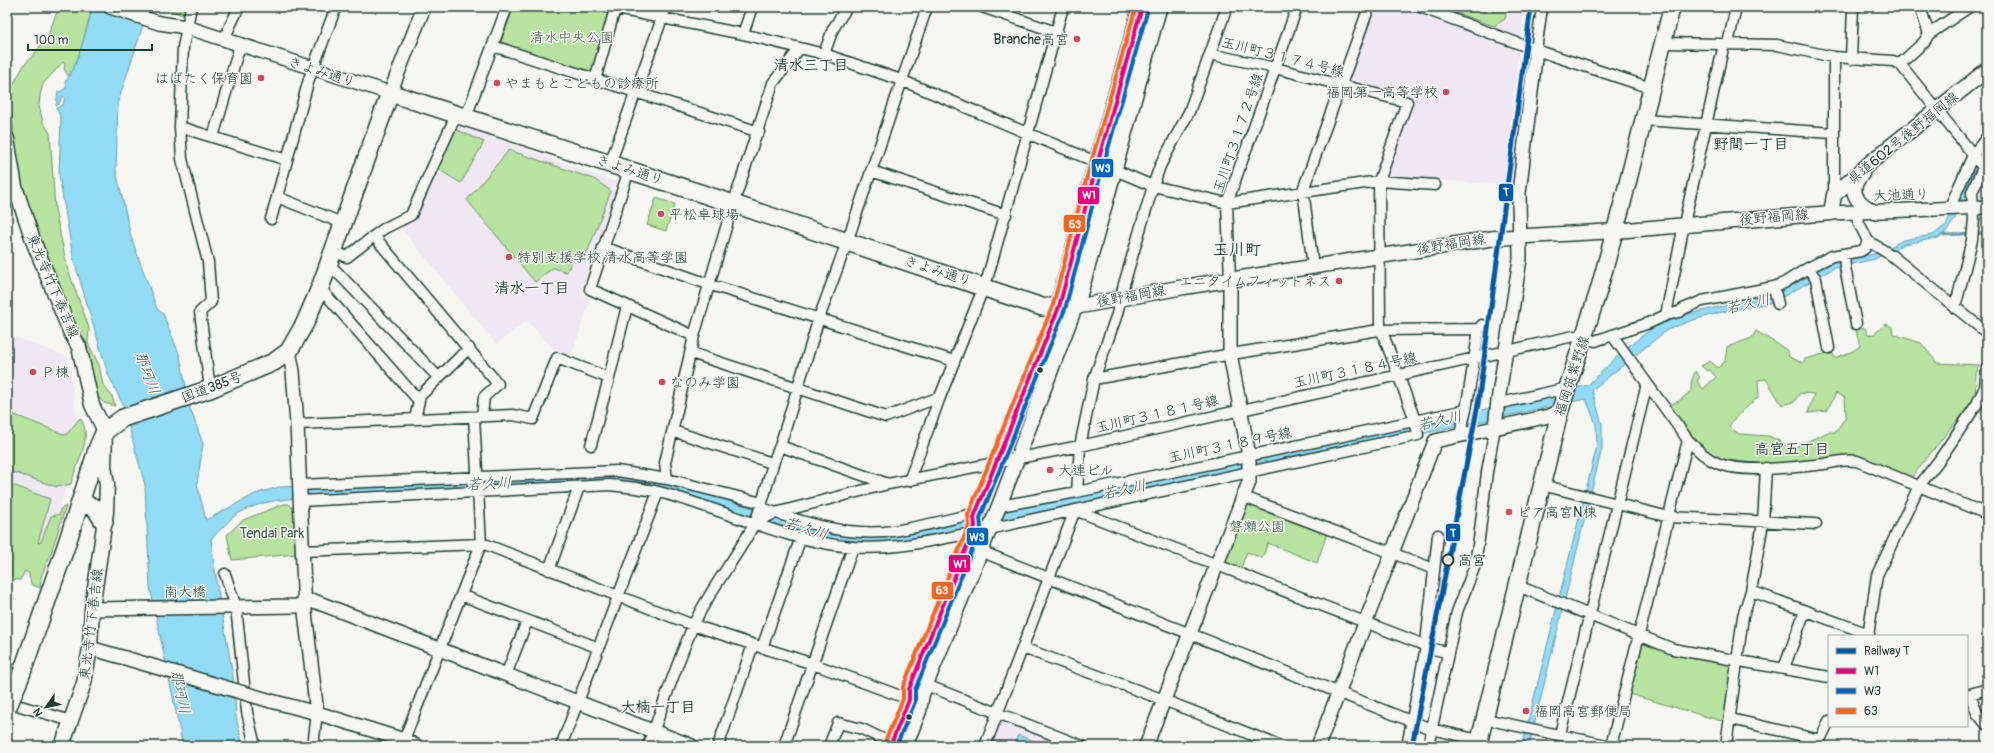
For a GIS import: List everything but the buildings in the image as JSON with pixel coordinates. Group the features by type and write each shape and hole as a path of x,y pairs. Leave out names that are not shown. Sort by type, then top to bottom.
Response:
{"highway":[{"path":"1067,307 1097,163 1142,7"},
{"path":"1067,307 1113,169 1158,7"},
{"name":"きよみ通り","path":"390,93 734,204 1042,306 1067,307"},
{"name":"国道385号","path":"111,426 205,391 274,362 289,351 305,324 320,288 342,223 390,93"},
{"path":"15,708 21,675 102,437 111,426"},
{"path":"80,502 95,508 104,522"}],"main road":[{"name":"福岡筑紫野線","path":"1478,743 1565,397 1584,339 1615,231 1672,7"},
{"name":"県道602号後野福岡線","path":"1831,213 1834,195 1872,161 1987,70"},
{"name":"東光寺竹下春吉線","path":"7,139 14,187 34,243 78,347 92,405 111,426 104,467 107,484 104,522 92,609 90,648 84,683 62,746"},
{"path":"1872,161 1856,180 1854,188 1858,199 1874,212"},
{"name":"後野福岡線","path":"1067,307 1313,266 1495,238 1615,231 1684,224 1831,213"},
{"path":"977,524 999,509 1067,307"},
{"path":"905,746 915,702 909,689 977,524 997,462 1067,307"},
{"path":"890,744 926,685 980,551 977,524"}],"street":[{"path":"110,7 161,19"},
{"path":"138,7 161,19"},
{"path":"191,7 183,47 180,127 182,159 208,262 211,302 200,312 205,391"},
{"path":"224,40 239,7"},
{"path":"271,219 312,69 336,7"},
{"path":"390,93 424,7"},
{"path":"439,378 335,270 330,258 347,257 385,228 411,215 461,116 493,46 507,7"},
{"path":"610,164 666,7"},
{"path":"742,34 752,7"},
{"path":"824,54 833,29 847,7"},
{"path":"648,746 693,625 723,573 756,522 772,463 780,446 796,388 819,318 847,242 927,7"},
{"path":"982,7 1056,32"},
{"path":"908,480 988,276 1063,7"},
{"path":"1076,492 1080,446 1094,379 1117,314 1153,186 1160,166 1188,112 1227,7"},
{"name":"玉川町３１７２号線","path":"1230,280 1227,203 1297,7"},
{"path":"1313,266 1303,190 1342,86 1369,7"},
{"path":"1420,7 1536,50 1651,88"},
{"path":"1428,746 1447,652 1457,612 1474,568 1479,539 1497,402 1518,278 1521,216 1519,193 1542,7"},
{"path":"1666,315 1684,224 1736,7"},
{"path":"1851,59 1853,7"},
{"path":"1920,7 1929,34"},
{"path":"1900,64 1924,42 1929,34 1969,7"},
{"path":"595,80 611,8 742,34 824,54 901,80 1153,186 1227,203 1303,190 1379,180 1435,185"},
{"name":"きよみ通り","path":"161,19 390,93"},
{"path":"1663,43 1777,45 1834,57 1893,61 1900,64 1973,155 1985,163 1972,192 1974,228 1955,308"},
{"path":"213,137 240,45"},
{"path":"493,46 759,132"},
{"path":"667,479 666,463 694,336 708,284 774,83 800,48"},
{"name":"玉川町３１７４号線","path":"1210,54 1276,68 1407,102 1379,180 1381,330 1415,420 1418,435"},
{"path":"1834,57 1834,195"},
{"path":"1644,120 1833,133"},
{"path":"180,127 287,160"},
{"path":"1949,209 1973,155 1987,137"},
{"path":"629,170 590,289 694,336"},
{"path":"871,171 1006,215"},
{"path":"277,197 342,223"},
{"name":"大池通り","path":"1831,213 1949,209 1987,206"},
{"path":"1857,212 1858,222 1868,241 1891,255 1987,333"},
{"path":"374,236 498,384 484,397 478,416 478,493 481,544 403,743"},
{"name":"玉川町３１８４号線","path":"1241,409 1475,359 1574,336 1595,340 1666,315 1679,312 1702,301 1774,289 1832,256 1844,259 1860,251 1865,248 1868,241"},
{"path":"603,247 708,284 954,361"},
{"path":"1844,259 1856,324"},
{"path":"1809,269 1816,279 1829,348"},
{"path":"1146,746 1249,482 1249,456 1230,354 1230,280"},
{"path":"320,288 419,400"},
{"path":"1774,289 1778,304"},
{"path":"591,445 626,306"},
{"path":"1094,379 1230,354 1381,330 1450,331 1481,327 1461,430"},
{"path":"1612,335 1688,440 1696,448 1717,463 1727,466 1766,468 1826,464 1844,459 1857,461 1987,514"},
{"path":"415,419 420,396 469,348"},
{"path":"289,351 294,372 305,604 317,713 314,746"},
{"path":"691,353 886,416 940,397"},
{"path":"297,424 513,415 533,419 557,358 609,378"},
{"path":"1751,591 1868,635 1877,575 1919,486 1940,459 1960,427 1977,404 1985,387 1987,367"},
{"path":"1560,734 1647,384"},
{"path":"1497,402 1565,397"},
{"path":"300,493 478,477 617,472 667,479 761,505 762,508 774,513 830,529 864,532 891,531 977,524 1075,510 1418,435 1422,435 1424,440 1435,441 1461,430 1549,416 1565,397"},
{"name":"玉川町３１８１号線","path":"756,522 774,513 888,484 1080,446 1241,409"},
{"name":"玉川町３１８９号線","path":"999,509 1466,410"},
{"path":"673,431 772,463"},
{"path":"1485,719 1611,746 1688,440"},
{"path":"1318,746 1435,441"},
{"path":"780,446 888,484"},
{"path":"1726,746 1743,616 1751,591 1762,522 1766,468"},
{"path":"300,493 478,493 610,485 658,492 801,537 825,543 853,547 912,544 977,524"},
{"path":"1542,485 1669,517 1816,524"},
{"path":"549,570 578,492 578,487"},
{"path":"561,746 658,492"},
{"path":"1244,497 1434,568"},
{"path":"1075,510 1425,646 1447,652"},
{"path":"985,746 1075,510"},
{"path":"1407,746 1426,652 1425,646 1438,535"},
{"path":"718,746 801,537"},
{"path":"302,551 481,544 693,625 813,664 915,702"},
{"path":"784,746 853,547"},
{"path":"980,551 1190,632 1412,720 1431,729 1478,743"},
{"path":"225,574 232,607 247,712 256,746"},
{"path":"1518,586 1561,602 1673,649 1828,677"},
{"path":"461,595 599,648"},
{"name":"南大橋","path":"92,609 296,606 314,601 440,648 690,746"},
{"path":"1784,668 1805,611"},
{"path":"506,675 527,621"},
{"path":"90,648 317,713 403,743 416,746"},
{"path":"1023,648 1164,700 1280,746"},
{"path":"926,685 1082,746"},
{"path":"1987,689 1968,694 1977,713 1987,725"},
{"path":"7,702 15,708 71,721"},
{"path":"1730,719 1819,743 1828,723"},
{"path":"829,746 838,722 862,729 890,744"}],"shaded area":[{"name":"福岡第一高等学校","path":"1372,7 1400,7 1519,50 1504,185 1383,176 1409,101 1347,84"},
{"path":"1433,7 1525,7 1521,39"},
{"name":"特別支援学校 清水高等学園","path":"455,124 618,183 581,290 583,296 590,300 573,351 563,359 527,321 496,344 398,224 415,216"},
{"path":"7,334 68,357 80,446 34,580 7,571"},
{"path":"998,721 1065,746 989,746"}],"green space":[{"path":"59,7 74,7 91,13 79,55 70,78 64,69 65,65 63,62 43,84 39,106 43,122 50,133 55,209 67,267 89,328 88,343 99,365 103,385 112,396 115,406 104,403 97,396 86,347 42,250 20,187 9,92 24,65 36,52 48,35"},
{"path":"161,7 187,7 185,16"},
{"name":"清水中央公園","path":"514,7 591,7 611,11 592,76 500,44"},
{"path":"1438,7 1507,7 1505,19 1494,26"},
{"path":"455,129 484,142 461,183 436,168"},
{"path":"509,150 594,179 611,191 585,258 575,254 567,272 553,268 535,282 467,200"},
{"name":"平松卓球場","path":"656,198 675,204 666,231 647,225"},
{"path":"1886,324 1892,327 1893,334 1921,343 1937,363 1979,365 1976,374 1975,403 1954,424 1911,478 1857,458 1764,464 1726,460 1709,454 1690,439 1666,406 1679,401 1691,391 1691,383 1695,371 1700,377 1697,381 1703,389 1716,377 1710,370 1707,371 1701,366 1710,361 1718,368 1725,361 1727,347 1752,338 1756,331 1787,350 1789,357 1803,363 1805,359 1827,353 1833,354 1835,358 1853,351 1860,346 1855,327 1865,328 1868,335 1874,334","holes":["1766,379 1782,405 1794,402 1800,393 1814,394 1808,413 1827,411 1836,393 1845,398 1846,416 1836,432 1828,432 1793,448 1769,436 1739,434 1729,427 1732,421 1759,396 1758,380"]},
{"path":"7,412 66,435 80,418 84,425 85,442 71,484 62,486 58,485 57,487 7,470"},
{"path":"7,483 50,499 38,543 41,542 51,516 60,514 60,509 66,506 51,553 41,577 40,588 31,584 29,573 25,571 20,580 7,579"},
{"name":"磐瀬公園","path":"1252,502 1328,531 1317,563 1268,543 1262,558 1247,552 1241,568 1221,562 1241,510"},
{"name":"Tendai Park","path":"284,504 289,504 295,511 297,554 232,560 227,535 243,520"},
{"path":"1640,639 1736,662 1728,723 1626,693"}],"water":[{"path":"93,7 149,7 118,102 116,170 131,237 157,309 163,314 180,356 190,408 203,444 197,484 206,520 255,494 279,487 609,474 667,483 818,527 842,532 957,520 1458,414 1503,406 1588,385 1626,348 1662,321 1664,323 1689,314 1746,301 1769,298 1834,262 1879,253 1903,240 1933,235 1946,225 1974,164 1980,153 1987,145 1987,154 1953,222 1945,233 1938,238 1904,244 1875,259 1834,268 1774,302 1718,313 1690,321 1667,330 1592,390 1602,424 1602,448 1529,746 1522,746 1597,446 1596,424 1586,399 912,542 840,544 609,481 291,499 260,504 239,513 211,539 217,585 234,682 236,717 243,746 183,746 150,587 145,485 123,405 108,374 73,257 59,175 61,118 56,108 63,105 65,98 62,96 59,104 56,106 58,91 60,92 67,87 65,81 73,69"},
{"path":"1018,735 1046,745 1046,746 1014,746"}],"waterway":[{"path":"1976,234 1987,233"},
{"path":"1942,235 1971,234"}],"rail line":[{"name":"T","path":"1412,746 1478,404 1531,7"}],"transit line":[{"name":"63","path":"884,744 903,699 903,687 969,525 968,515 1053,305 1088,173 1136,7"},
{"name":"W1","path":"890,746 909,700 909,689 975,526 974,517 1059,307 1094,175 1142,7"},
{"name":"W3","path":"896,746 915,702 915,690 981,528 980,518 1065,309 1100,177 1148,9"}],"place":[{"name":"Branche高宮","path":"1077,39"},
{"name":"はばたく保育園","path":"261,78"},
{"name":"やまもとこどもの診療所","path":"497,83"},
{"name":"福岡第一高等学校","path":"1446,92"},
{"name":"平松卓球場","path":"661,214"},
{"name":"特別支援学校 清水高等学園","path":"509,257"},
{"name":"エニタイムフィットネス","path":"1339,281"},
{"name":"Ｐ棟","path":"33,372"},
{"name":"なのみ学園","path":"662,382"},
{"name":"大連ビル","path":"1050,470"},
{"name":"ピア高宮N棟","path":"1509,512"},
{"name":"高宮","path":"1448,560"},
{"name":"福岡高宮郵便局","path":"1526,711"}],"district":[{"name":"清水三丁目","path":"811,65"},
{"name":"野間一丁目","path":"1751,144"},
{"name":"玉川町","path":"1237,250"},
{"name":"清水一丁目","path":"532,288"},
{"name":"高宮五丁目","path":"1792,449"},
{"name":"大楠一丁目","path":"658,707"}],"water label":[{"name":"若久川","path":"1748,304"},
{"name":"那珂川","path":"147,373"},
{"name":"若久川","path":"1440,421"},
{"name":"若久川","path":"489,484"},
{"name":"若久川","path":"1124,490"},
{"name":"若久川","path":"806,529"},
{"name":"那珂川","path":"180,692"}]}
